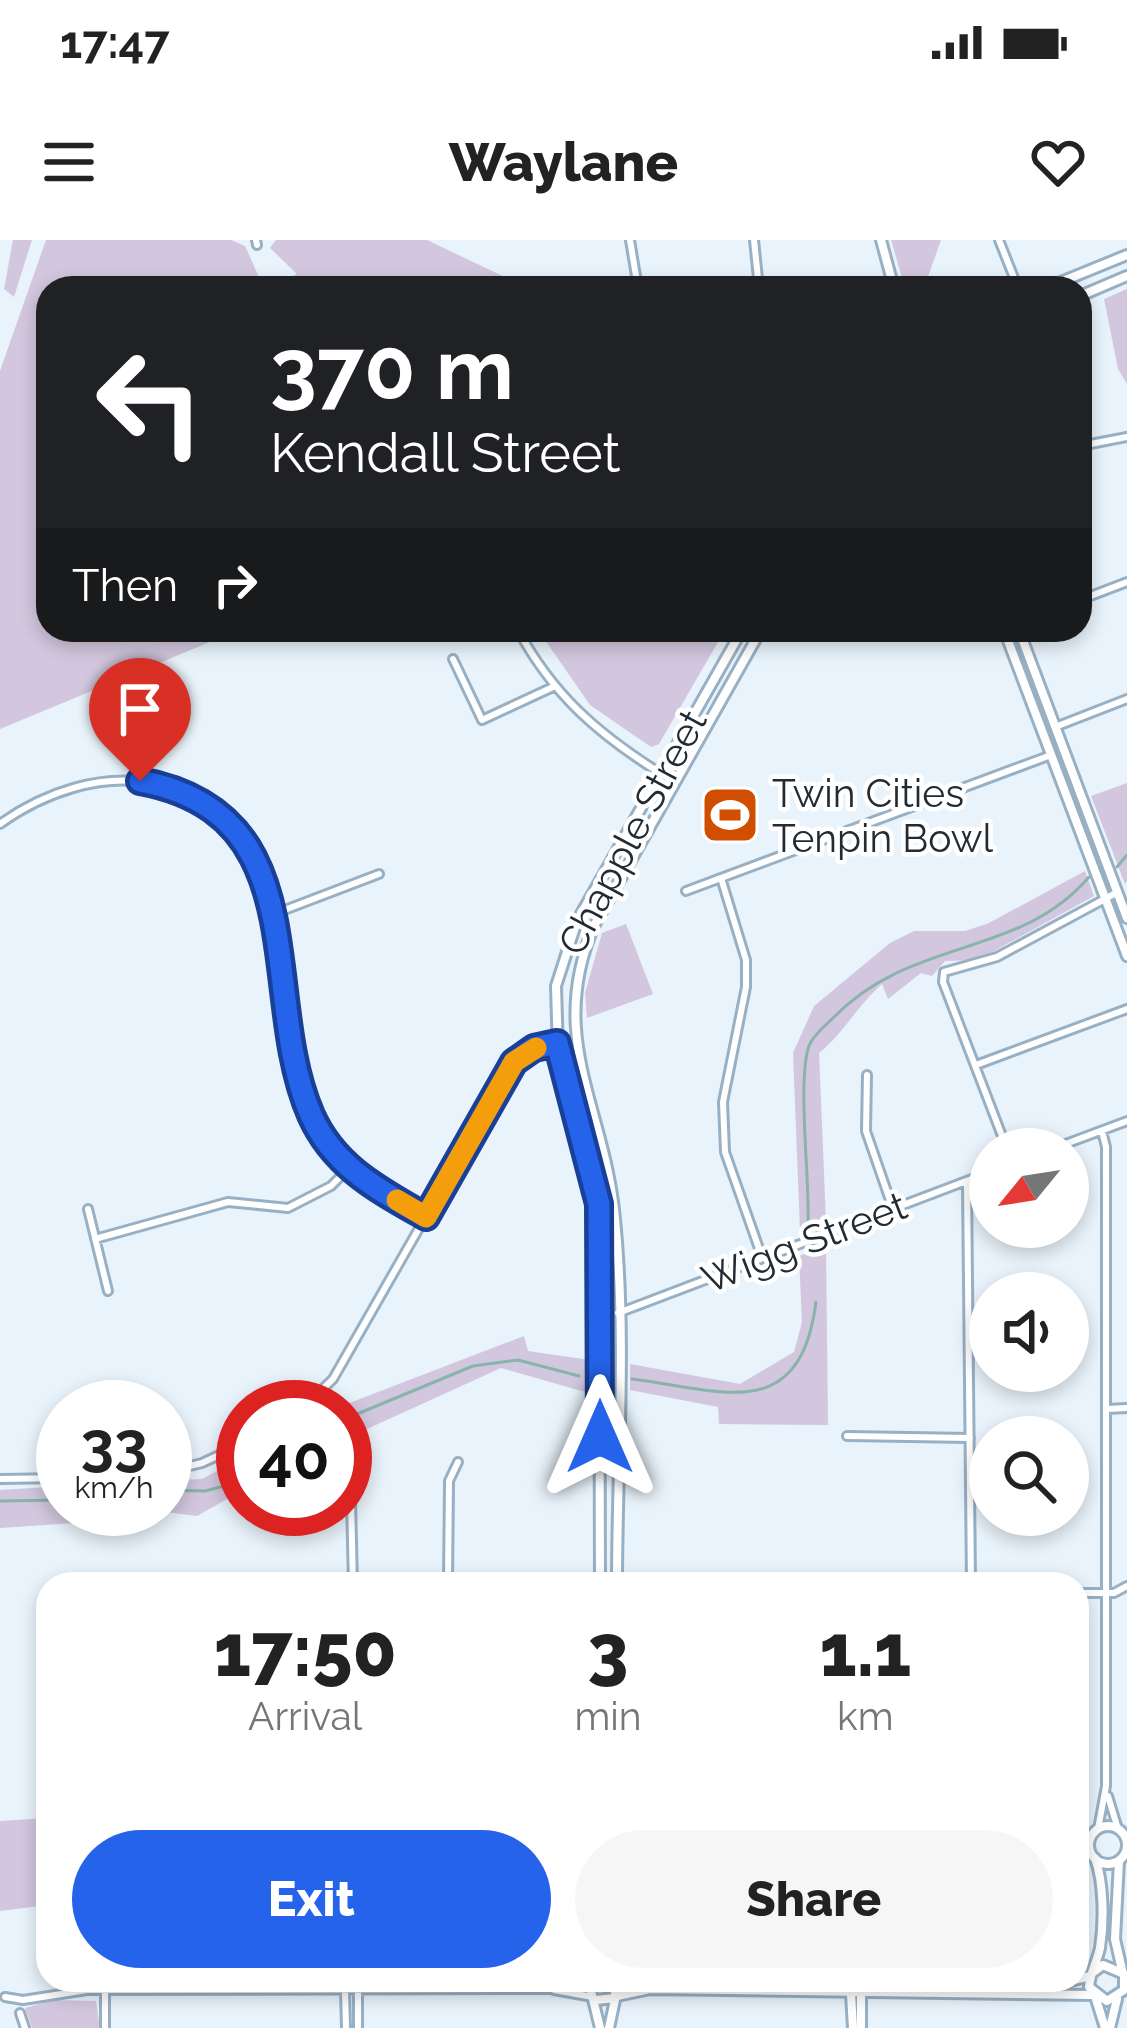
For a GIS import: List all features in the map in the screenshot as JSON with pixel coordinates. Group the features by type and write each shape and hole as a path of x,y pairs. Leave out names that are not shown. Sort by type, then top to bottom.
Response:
{"street":[{"path":"630,240 637,276"},
{"path":"754,240 758,276"},
{"path":"881,240 891,276"},
{"path":"999,240 1013,276"},
{"path":"1075,276 1127,255"},
{"path":"1092,291 1127,276"},
{"path":"1092,443 1127,437"},
{"path":"1092,595 1127,582"},
{"path":"526,642 554,687 598,734 676,781"},
{"name":"Chapple Street","path":"600,1572 598,1195 557,1043 554,1000 565,951 735,642"},
{"name":"Chapple Street","path":"617,1572 618,1312 610,1179 574,1040 572,996 582,954 753,642"},
{"path":"1009,642 1127,956"},
{"path":"1023,642 1127,917 1114,922"},
{"path":"453,659 482,720 554,687"},
{"path":"1043,732 1127,700"},
{"path":"686,891 1064,751"},
{"path":"0,824 26,807 92,783 122,780 172,788 212,809 245,845 274,914 303,1093 323,1138 348,1169 426,1217"},
{"path":"274,914 380,874"},
{"path":"721,878 746,960 723,1127 731,1176 763,1258"},
{"path":"999,1128 944,972 997,958 1116,893"},
{"path":"976,1066 1127,1009"},
{"path":"330,1380 514,1062 534,1048 574,1040"},
{"path":"867,1075 866,1131 893,1209"},
{"path":"1089,1135 1127,1121"},
{"path":"1102,1130 1106,1786 1097,1830 1089,1842 1101,1880 1100,1942 1091,1975 1108,2028"},
{"path":"95,1239 220,1204 288,1208 331,1186 348,1169"},
{"path":"967,1181 970,1416"},
{"name":"Wigg Street","path":"618,1312 967,1181"},
{"path":"88,1209 108,1292"},
{"path":"599,1316 618,1312"},
{"path":"1107,1409 1127,1408"},
{"path":"847,1436 969,1438"},
{"path":"448,1572 449,1481 458,1462"},
{"path":"0,1479 36,1478"},
{"path":"352,1536 353,1572"},
{"path":"971,1536 971,1572"},
{"path":"1089,1593 1127,1586"},
{"path":"1106,1786 1126,1844 1114,1939 1124,1974 1122,1996 1108,2028"},
{"path":"1089,1832 1122,1831"},
{"path":"1089,1857 1105,1863 1123,1857"},
{"path":"1091,1975 1105,1964 1124,1974"},
{"path":"5,1997 23,2000 89,1992"},
{"path":"105,1992 105,2028"},
{"path":"346,2028 352,1992"},
{"path":"352,1992 358,2028"},
{"path":"561,1992 594,1998 635,1992"},
{"path":"594,1992 605,2028"},
{"path":"605,2028 617,1992"},
{"path":"823,1992 922,1992"},
{"path":"1034,1992 1122,1996"},
{"path":"856,1995 857,2028"},
{"path":"20,2013 26,2028"}],"shaded area":[{"path":"13,240 32,240 14,297 4,289"},
{"path":"46,240 231,240 245,246 259,276 36,276 36,642 210,642 0,729 0,371"},
{"path":"276,240 427,240 503,276 293,276 297,274 270,248"},
{"path":"891,240 941,240 928,276 902,276"},
{"path":"1127,289 1127,384 1118,369 1104,299"},
{"path":"546,642 718,642 659,744 651,747 590,705"},
{"path":"1127,783 1127,881 1125,884 1091,796"},
{"path":"1085,871 1094,896 978,960 945,961 932,976 921,973 888,999 882,984 819,1053 826,1222 800,1231 793,1053 814,1006 890,943 914,931 965,931 989,923"},
{"path":"626,924 653,994 587,1018 585,993 602,933"},
{"path":"826,1246 828,1425 719,1424 718,1407 630,1390 630,1364 740,1384 794,1352 802,1322 799,1256"},
{"path":"524,1336 528,1351 590,1360 592,1394 501,1368 372,1427 372,1394"},
{"path":"216,1471 216,1505 192,1515 192,1480"},
{"path":"36,1488 36,1526 0,1528 0,1490"},
{"path":"36,1819 36,1906 0,1911 0,1821"},
{"path":"53,2000 96,2001 100,2028 32,2028 25,2008"}],"waterway":[{"path":"1117,867 1127,855"},
{"path":"808,1223 804,1082 809,1046 816,1034 864,992 896,973 1031,922 1089,877"},
{"path":"632,1379 725,1392 774,1384 793,1368 807,1341 816,1302"},
{"path":"372,1408 473,1366 518,1360 579,1376"},
{"path":"192,1491 216,1488"},
{"path":"0,1501 36,1500"}],"slow traffic":[{"path":"397,1200 426,1217 514,1062 536,1048"}],"place":[{"name":"Twin Cities Tenpin Bowl","path":"730,815"}],"route":[{"path":"140,781 172,788 212,809 255,860 274,914 303,1093 323,1138 361,1180 426,1217 514,1062 534,1048 557,1043 599,1204 600,1437"}]}
